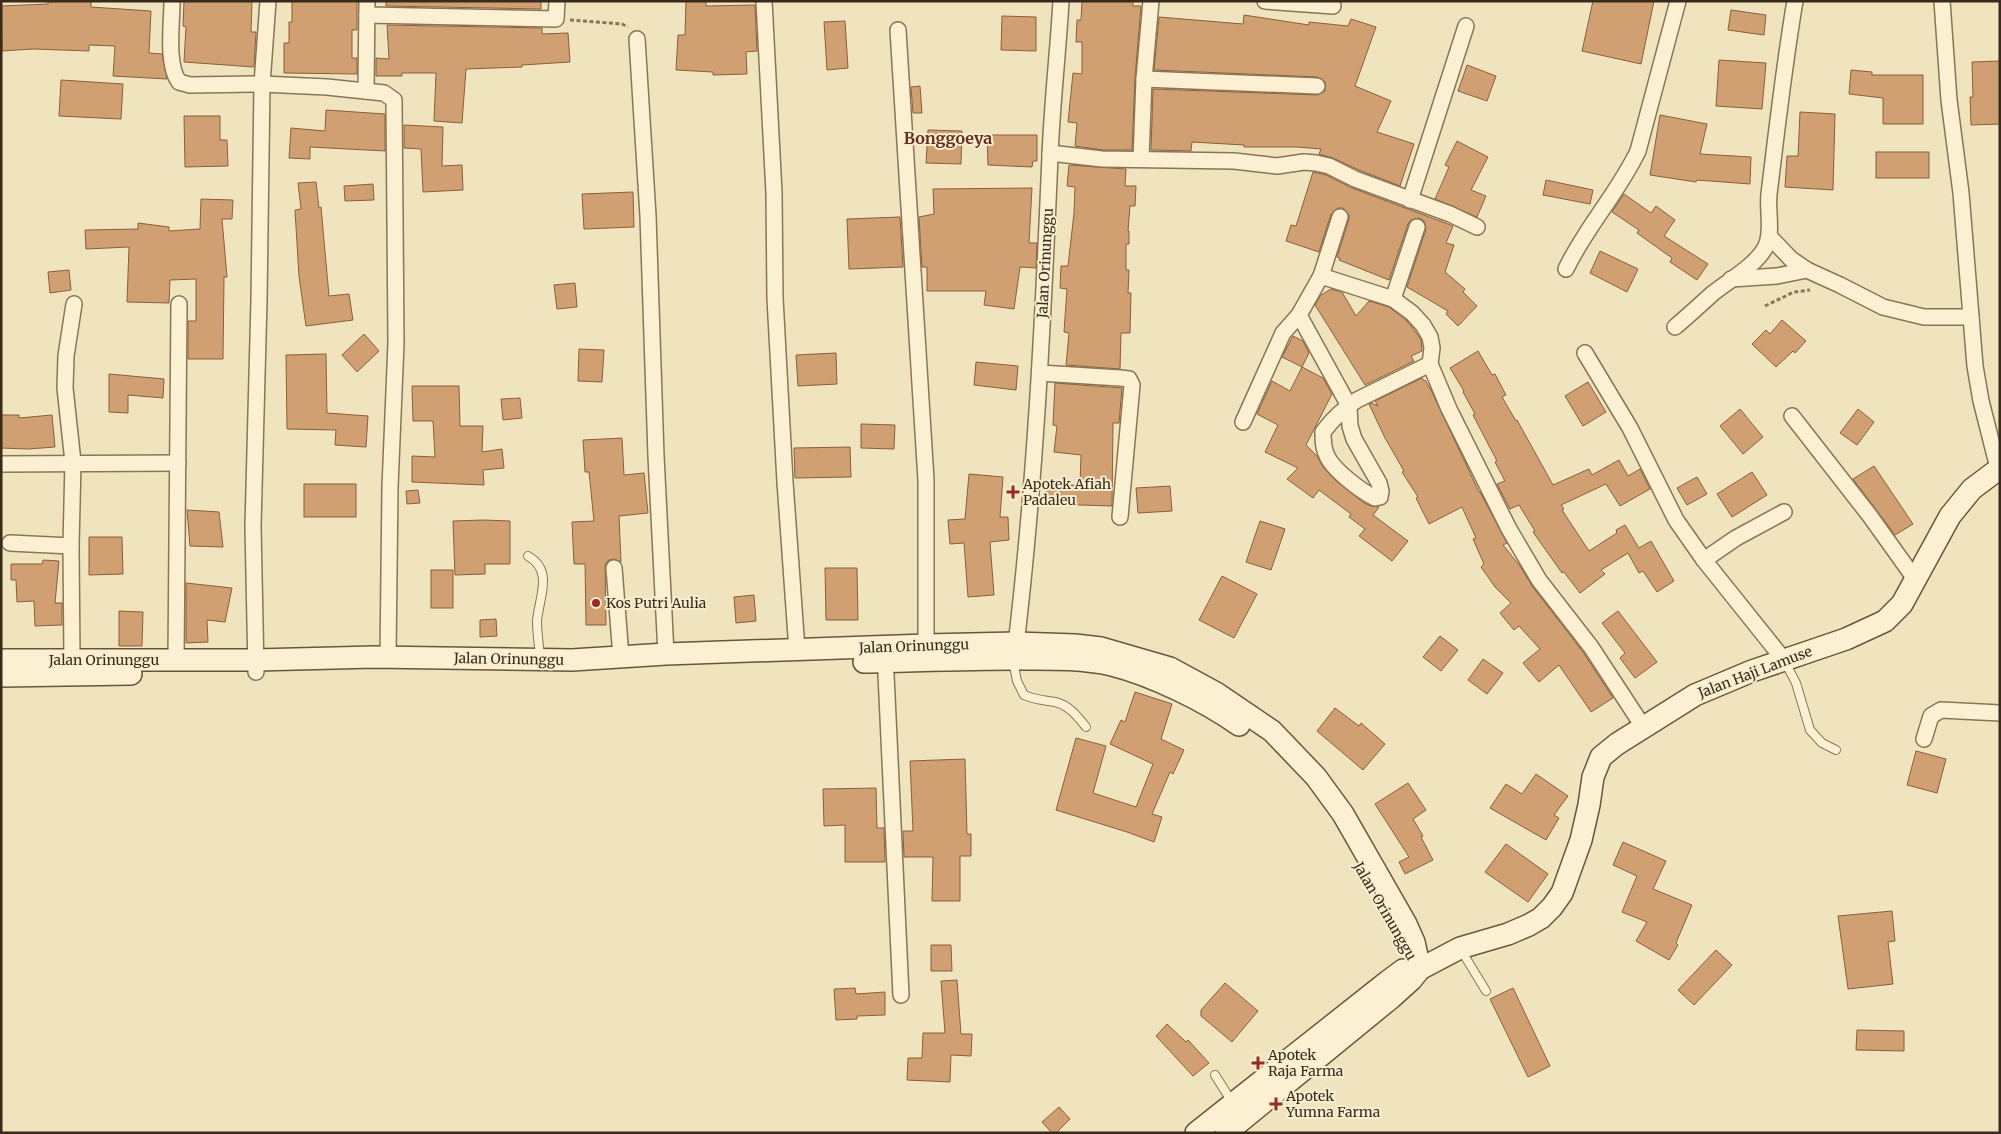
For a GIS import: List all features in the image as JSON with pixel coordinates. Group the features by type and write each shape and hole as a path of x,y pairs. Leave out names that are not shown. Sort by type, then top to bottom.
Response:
{"street":[{"path":"172,1 172,60 174,75 179,82 190,85 262,84 366,91 384,93 394,100 396,343 390,487 388,657"},
{"path":"256,666 253,526 262,84 268,1"},
{"path":"366,91 367,8 556,18 557,1"},
{"path":"764,1 774,193 775,298 797,650"},
{"name":"Jalan Orinunggu","path":"1015,654 1031,505 1040,373 1050,153 1061,1"},
{"path":"1141,159 1144,79 1152,1"},
{"path":"1265,1 1334,6"},
{"path":"1566,269 1579,243 1631,166 1638,151 1678,1"},
{"path":"1675,327 1761,254 1769,236 1769,199 1795,1"},
{"path":"1942,1 1949,100 1961,193 1971,317 1981,401 1999,468"},
{"path":"1410,200 1466,26"},
{"path":"898,30 926,480 926,645"},
{"path":"636,39 648,216 656,456 666,654"},
{"path":"1144,79 1316,86"},
{"path":"1050,153 1102,159 1234,162 1277,166 1304,162 1316,163 1450,214 1477,227"},
{"path":"1243,422 1283,333 1299,315 1321,276 1340,217"},
{"path":"1393,299 1417,227"},
{"path":"1769,236 1791,259 1807,270 1840,284 1883,307 1924,317 1971,317"},
{"path":"1731,279 1777,276 1807,270"},
{"path":"1321,276 1393,299 1412,313 1423,325 1430,338 1432,348 1430,364 1480,473 1523,554 1539,580 1591,646 1644,728"},
{"path":"72,659 71,546 73,462 65,388 66,356 74,304"},
{"path":"176,660 179,304"},
{"path":"1299,315 1349,406 1350,426 1354,439 1379,483 1380,497 1375,498 1343,476 1327,457 1323,443 1323,432 1337,414 1349,406 1365,396 1430,364"},
{"path":"1585,353 1630,428 1676,520 1704,560 1784,660"},
{"path":"1040,373 1129,379 1132,385 1120,516"},
{"path":"1792,416 1915,579"},
{"path":"1,464 73,462 178,463"},
{"name":"Jalan Haji Lamuse","path":"1420,969 1460,948 1508,934 1529,925 1541,918 1552,907 1562,893 1581,840 1593,776 1601,757 1617,744 1695,695 1784,660 1846,639 1884,621 1902,604 1950,516 1972,489 1999,468"},
{"path":"1704,560 1736,538 1784,512"},
{"path":"10,543 71,546"},
{"path":"614,568 621,657"},
{"name":"Jalan Orinunggu","path":"594,663 621,657 666,654 797,650 885,654 926,645 1070,659 1110,665 1138,672 1224,714 1267,745 1302,776 1387,909 1405,946 1420,969"},
{"path":"885,654 901,995"},
{"name":"Jalan Orinunggu","path":"1,660 176,660 256,666 594,663 885,654 1015,654"},
{"name":"Jalan Orinunggu","path":"1,676 256,666 388,657 540,659 571,663"},
{"path":"1924,740 1931,716 1942,710 2000,713"},
{"path":"1196,1133 1403,970 1420,969"},
{"path":"1226,1133 1391,998 1420,969"}],"lane":[{"path":"528,556 537,561 543,571 543,588 537,621 540,659"},
{"path":"1015,654 1017,681 1024,695 1036,700 1056,702 1068,708 1086,727"},
{"path":"1784,660 1796,683 1810,730 1822,743 1836,750"},
{"path":"1460,948 1486,991"},
{"path":"1215,1075 1233,1103"}],"path":[{"path":"556,18 622,24 631,29 636,39"},
{"path":"1765,306 1794,292 1840,284"}],"building":[{"path":"48,1 91,1 91,7 151,11 149,53 162,54 167,79 113,76 115,46 89,45 89,51 33,49 2,51 1,6 48,4"},
{"path":"184,1 252,1 251,32 256,32 254,67 184,62 186,27 183,26"},
{"path":"292,1 357,1 357,30 352,30 352,58 357,58 357,74 284,73 284,43 289,43"},
{"path":"386,1 541,1 541,9 386,6"},
{"path":"686,1 706,1 706,6 755,5 757,51 746,52 747,74 713,75 713,72 676,70 678,35 685,35"},
{"path":"1082,1 1133,1 1133,6 1141,6 1132,150 1103,150 1075,146 1077,123 1068,122 1073,73 1082,74 1082,42 1076,42 1077,20 1081,20"},
{"path":"1593,1 1654,1 1641,64 1582,51"},
{"path":"1731,10 1766,15 1764,35 1728,30"},
{"path":"1244,15 1309,25 1309,22 1348,26 1351,19 1376,27 1355,86 1391,101 1377,132 1414,144 1400,186 1319,154 1321,149 1244,147 1244,145 1192,142 1191,151 1151,150 1153,89 1317,95 1325,91 1325,82 1317,77 1154,70 1159,17 1243,24"},
{"path":"1002,16 1036,17 1036,51 1001,50"},
{"path":"845,21 848,68 827,70 824,22"},
{"path":"387,25 542,28 542,34 568,33 570,62 522,65 522,67 466,69 462,123 434,121 436,73 402,73 402,76 376,76 376,58 389,59"},
{"path":"1719,60 1766,63 1762,109 1716,106"},
{"path":"2000,61 2000,124 1971,125 1970,97 1973,97 1972,62"},
{"path":"1467,65 1496,76 1487,101 1458,91"},
{"path":"1851,70 1872,72 1872,75 1923,75 1923,124 1883,124 1883,98 1849,94"},
{"path":"61,80 123,84 121,119 59,116"},
{"path":"920,86 922,113 913,113 911,87"},
{"path":"326,110 385,114 385,151 310,147 310,159 289,158 291,128 325,131"},
{"path":"1800,112 1835,114 1833,190 1785,187 1787,156 1798,156"},
{"path":"1660,115 1707,124 1700,154 1751,157 1750,184 1697,180 1696,182 1650,175"},
{"path":"184,116 220,116 220,140 227,140 228,166 185,167"},
{"path":"404,125 443,127 442,166 462,165 463,190 423,192 421,149 404,148"},
{"path":"928,130 962,131 961,164 926,163"},
{"path":"987,135 1037,135 1037,161 1033,161 1032,167 988,165"},
{"path":"1457,141 1488,157 1471,190 1486,196 1477,217 1435,199 1449,167 1445,165"},
{"path":"1876,152 1929,152 1929,178 1876,178"},
{"path":"1069,165 1126,169 1125,186 1136,186 1135,206 1130,206 1129,244 1126,244 1126,270 1129,270 1128,293 1131,293 1130,333 1121,333 1120,369 1066,365 1069,333 1064,332 1067,289 1060,288 1061,266 1068,266 1074,213 1075,187 1067,186"},
{"path":"1313,172 1326,175 1352,188 1453,226 1446,243 1454,245 1445,272 1465,289 1463,292 1477,306 1458,326 1446,314 1448,311 1407,287 1426,229 1424,221 1419,218 1411,220 1408,224 1389,280 1339,260 1340,258 1337,257 1349,219 1349,215 1343,208 1338,208 1331,214 1319,252 1286,241 1291,225 1296,226"},
{"path":"1546,180 1593,190 1590,204 1543,195"},
{"path":"316,182 319,208 321,207 329,296 349,294 353,320 306,326 299,276 295,210 301,209 298,183"},
{"path":"373,184 374,200 345,201 344,186"},
{"path":"1032,188 1029,243 1037,243 1036,268 1020,267 1014,309 984,305 986,291 927,291 927,267 922,267 919,217 934,214 933,189"},
{"path":"633,192 634,227 584,229 582,194"},
{"path":"1624,194 1651,213 1656,206 1675,220 1664,236 1708,264 1697,280 1670,262 1672,258 1637,233 1639,230 1612,212"},
{"path":"201,199 233,200 232,219 222,219 227,277 224,277 223,359 188,359 188,321 196,321 196,279 170,280 169,303 127,302 129,247 86,249 85,230 138,229 138,223 169,227 169,231 200,229"},
{"path":"900,217 903,267 849,269 847,219"},
{"path":"1600,251 1638,269 1627,292 1590,273"},
{"path":"69,270 71,290 50,293 48,272"},
{"path":"575,283 577,307 557,309 554,285"},
{"path":"1331,289 1342,292 1356,316 1369,301 1389,307 1406,320 1415,331 1421,340 1422,351 1411,356 1414,361 1365,385 1315,305 1321,295"},
{"path":"1782,320 1806,341 1795,353 1793,351 1776,367 1752,344 1766,330 1770,334"},
{"path":"364,334 379,351 357,372 342,355"},
{"path":"1293,336 1303,341 1309,353 1302,367 1282,357"},
{"path":"579,349 604,350 602,382 578,381"},
{"path":"1478,351 1492,375 1495,374 1506,395 1502,397 1553,485 1589,469 1592,475 1619,460 1628,476 1640,469 1650,489 1620,506 1606,484 1561,505 1564,509 1562,510 1589,551 1617,533 1616,530 1625,525 1639,548 1651,541 1674,581 1657,592 1643,571 1639,573 1628,553 1601,570 1605,574 1580,593 1564,572 1562,573 1533,532 1535,531 1519,505 1510,509 1497,484 1505,481 1495,462 1497,461 1473,415 1475,414 1464,391 1450,368"},
{"path":"836,353 837,384 798,386 796,355"},
{"path":"326,354 327,413 368,416 366,447 335,445 336,430 287,429 286,355"},
{"path":"976,362 1018,366 1016,390 974,385"},
{"path":"1302,367 1323,378 1332,394 1306,445 1335,480 1364,503 1379,507 1373,515 1408,541 1392,561 1359,536 1365,529 1349,517 1351,514 1319,490 1313,498 1287,479 1298,468 1265,452 1278,425 1257,414 1272,381 1290,391"},
{"path":"109,374 164,379 163,398 128,395 128,413 109,412"},
{"path":"1422,378 1431,390 1479,492 1507,543 1503,545 1583,652 1613,698 1591,712 1559,665 1539,682 1523,663 1540,649 1519,626 1514,630 1500,613 1511,603 1495,587 1481,567 1484,564 1473,539 1476,538 1462,507 1429,524 1416,498 1418,497 1402,472 1404,471 1385,438 1369,404 1372,403 1378,406 1375,401"},
{"path":"1588,382 1606,412 1583,426 1565,396"},
{"path":"1055,383 1122,388 1119,423 1113,423 1112,506 1046,504 1046,486 1080,485 1081,455 1054,452 1057,426 1053,425"},
{"path":"412,386 459,386 460,426 483,426 482,452 502,449 504,468 483,470 484,485 412,482 412,456 435,457 433,421 413,421"},
{"path":"520,398 522,418 503,420 501,399"},
{"path":"1740,409 1763,437 1743,454 1720,426"},
{"path":"1858,409 1874,422 1857,445 1840,433"},
{"path":"1,415 19,415 19,418 52,415 55,447 1,448"},
{"path":"861,424 895,425 894,449 861,448"},
{"path":"622,438 624,475 644,473 648,513 619,516 621,562 614,559 609,560 605,568 606,625 586,625 585,564 574,564 572,522 594,521 589,472 585,472 583,440"},
{"path":"850,447 851,477 795,478 794,448"},
{"path":"1874,466 1913,524 1895,535 1853,479"},
{"path":"1752,472 1767,495 1732,517 1717,494"},
{"path":"969,474 1003,477 1000,517 1008,517 1009,540 990,542 994,595 968,597 964,543 950,544 948,520 965,519"},
{"path":"1697,477 1707,494 1687,505 1677,488"},
{"path":"304,484 356,484 356,517 304,517"},
{"path":"1170,486 1172,511 1138,513 1136,488"},
{"path":"418,490 420,503 407,504 406,491"},
{"path":"187,510 219,512 223,547 190,546"},
{"path":"453,521 510,521 510,564 485,564 485,574 455,575"},
{"path":"1260,521 1285,529 1271,570 1246,562"},
{"path":"89,537 122,537 123,574 89,575"},
{"path":"43,560 59,561 55,603 62,603 62,625 35,626 34,601 17,602 16,580 11,580 11,564 42,564"},
{"path":"825,568 857,568 858,620 826,620"},
{"path":"431,570 453,570 453,608 431,608"},
{"path":"1222,576 1257,594 1234,638 1199,620"},
{"path":"186,583 232,588 225,622 207,620 208,642 186,643"},
{"path":"754,595 756,621 736,623 734,597"},
{"path":"119,611 143,612 142,646 119,646"},
{"path":"1618,611 1657,662 1635,678 1620,658 1625,653 1602,623"},
{"path":"496,619 497,636 480,637 480,620"},
{"path":"1440,636 1458,650 1441,671 1423,657"},
{"path":"1483,659 1503,673 1487,694 1468,680"},
{"path":"1135,692 1172,704 1161,739 1184,750 1173,774 1170,772 1152,814 1162,817 1154,842 1056,810 1076,738 1106,746 1093,793 1136,807 1153,764 1110,744 1121,720 1125,722"},
{"path":"1335,708 1359,726 1361,723 1385,744 1363,770 1317,731"},
{"path":"1916,751 1946,759 1937,793 1907,785"},
{"path":"965,759 967,834 971,834 971,856 960,856 960,901 932,901 933,857 904,857 903,831 913,831 910,761"},
{"path":"1536,774 1568,796 1554,815 1559,818 1546,840 1490,808 1506,784 1522,794"},
{"path":"1408,783 1426,810 1413,819 1423,836 1421,837 1433,860 1405,874 1399,862 1409,857 1375,804"},
{"path":"876,788 877,828 884,828 885,862 845,862 845,825 824,826 823,789"},
{"path":"1623,842 1666,861 1653,889 1692,905 1676,943 1678,945 1669,960 1636,941 1647,922 1622,912 1637,876 1613,865"},
{"path":"1506,844 1548,874 1528,902 1485,872"},
{"path":"1892,911 1895,941 1888,942 1893,984 1848,989 1838,916"},
{"path":"931,945 951,945 952,971 931,971"},
{"path":"1716,950 1732,965 1694,1005 1678,990"},
{"path":"957,980 961,1034 972,1034 971,1056 951,1055 950,1082 907,1080 908,1058 922,1058 923,1033 945,1033 941,981"},
{"path":"1225,983 1258,1011 1232,1042 1201,1016 1201,1010"},
{"path":"855,988 856,994 885,992 885,1015 857,1016 857,1019 836,1020 834,989"},
{"path":"1513,988 1550,1066 1528,1077 1490,999"},
{"path":"1167,1024 1186,1042 1188,1040 1209,1063 1193,1076 1156,1036"},
{"path":"1857,1030 1904,1031 1904,1051 1856,1050"},
{"path":"1059,1107 1070,1119 1056,1133 1052,1133 1042,1122"}],"place":[{"name":"Apotek Afiah Padaleu","path":"1013,492"},
{"name":"Kos Putri Aulia","path":"596,603"},
{"name":"Apotek Raja Farma","path":"1258,1063"},
{"name":"Apotek Yumna Farma","path":"1276,1104"}],"district":[{"name":"Bonggoeya","path":"948,138"}]}
